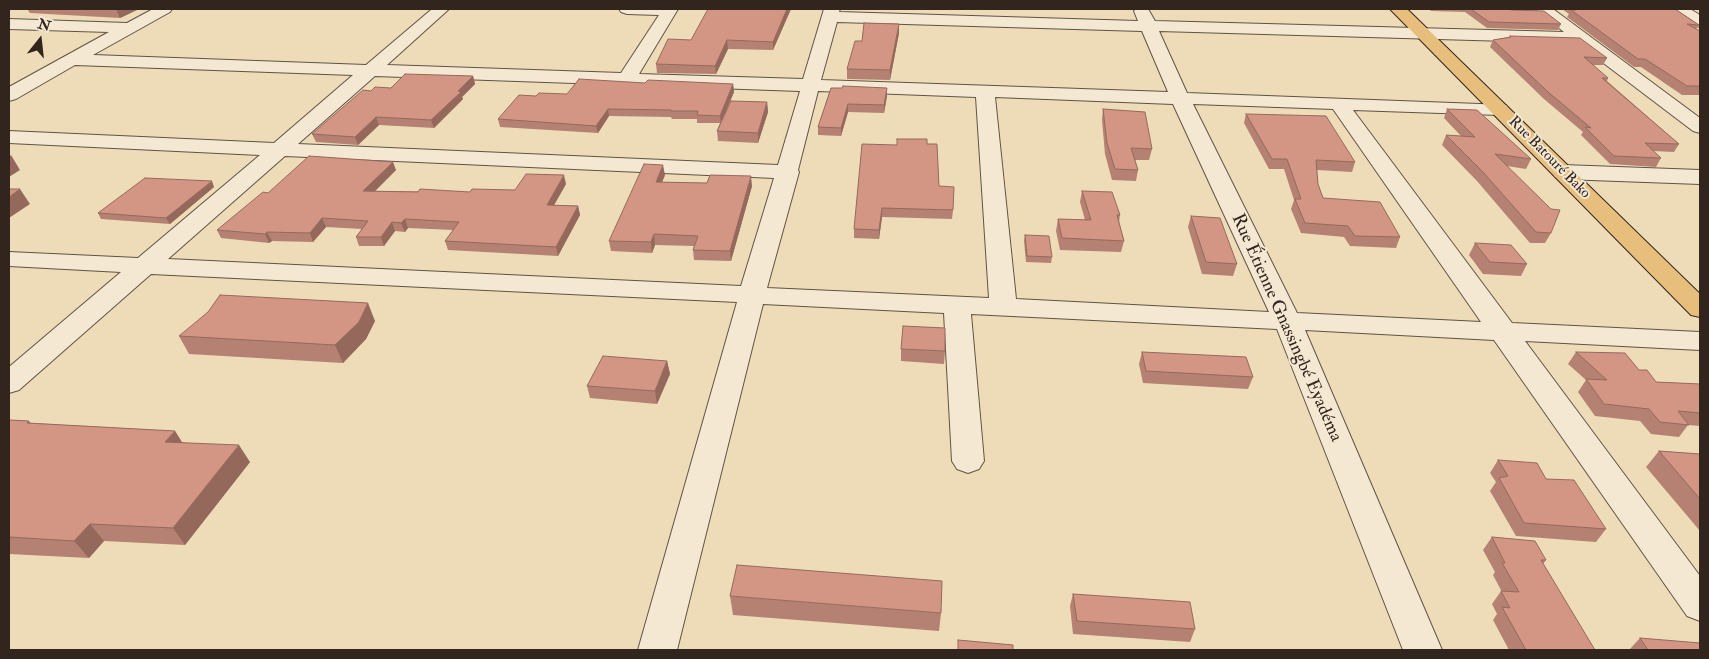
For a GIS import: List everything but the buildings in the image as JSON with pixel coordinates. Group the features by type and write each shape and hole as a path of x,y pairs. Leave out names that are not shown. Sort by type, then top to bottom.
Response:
{"main road":[{"name":"Rue Batouré Bako","path":"1398,9 1700,309"}],"street":[{"path":"9,95 164,9"},
{"path":"9,383 441,9"},
{"path":"627,9 669,9"},
{"path":"627,79 669,9"},
{"path":"1543,9 1695,119"},
{"path":"1679,9 1700,22"},
{"path":"656,650 831,13 1145,17 1423,34 1581,38"},
{"name":"Rue Étienne Gnassingbé Eyadéma","path":"1145,17 1180,98 1287,321 1422,650"},
{"path":"9,24 129,28"},
{"path":"73,60 1500,109"},
{"path":"985,92 1003,307"},
{"path":"1338,103 1700,605"},
{"path":"9,137 788,172"},
{"path":"1563,172 1700,177"},
{"path":"9,259 1700,341"},
{"path":"957,305 968,461"}]}
